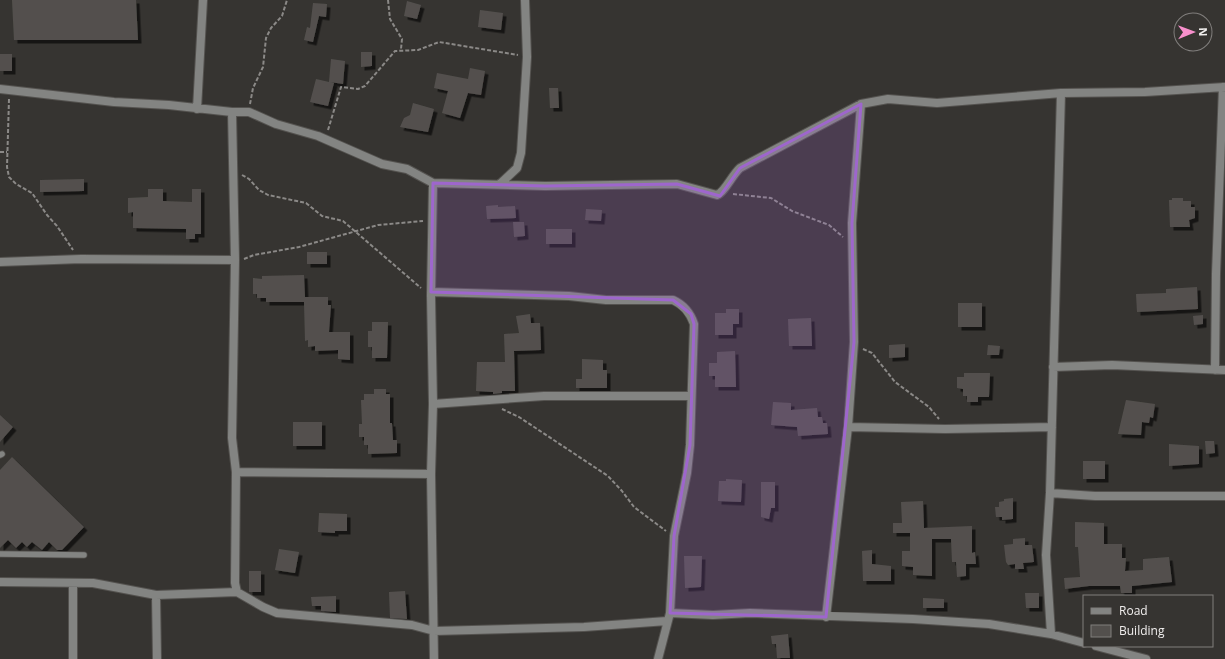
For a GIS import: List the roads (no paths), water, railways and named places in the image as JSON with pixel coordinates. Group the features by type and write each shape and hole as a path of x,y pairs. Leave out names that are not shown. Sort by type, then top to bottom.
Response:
{"street":[{"path":"197,109 203,0"},
{"path":"500,184 512,174 520,161 527,57 525,0"},
{"path":"0,89 114,102 169,105 232,112 249,112 276,124 313,134 382,164 407,169 433,183 561,186 677,184 714,195 719,195 722,193 732,176 740,168 861,104 888,100 936,103 1062,93 1146,92 1224,87 1216,274 1215,370"},
{"path":"1051,634 1046,555 1050,493 1062,93"},
{"path":"826,617 848,427 854,342 852,223 861,104"},
{"path":"232,112 235,263 232,438 236,472 234,583 237,592"},
{"path":"433,183 431,294 433,404 431,474 434,659"},
{"path":"0,262 81,259 235,263"},
{"path":"431,294 569,296 606,300 673,300 679,303 690,314 694,324 690,396 690,445 687,473 674,536 669,617 658,659"},
{"path":"1053,367 1112,365 1225,370"},
{"path":"433,404 489,402 544,396 690,396"},
{"path":"848,427 945,429 1052,427"},
{"path":"236,472 431,474"},
{"path":"1050,493 1095,496 1225,496"},
{"path":"0,582 104,585 156,595 237,592 277,613 412,625 434,632 584,627 669,617 750,613 826,617 913,618 981,623 1051,634 1083,643"},
{"path":"73,583 73,659"},
{"path":"156,595 157,659"},
{"path":"1100,647 1146,659"}],"lane":[{"path":"0,554 84,555"}]}
